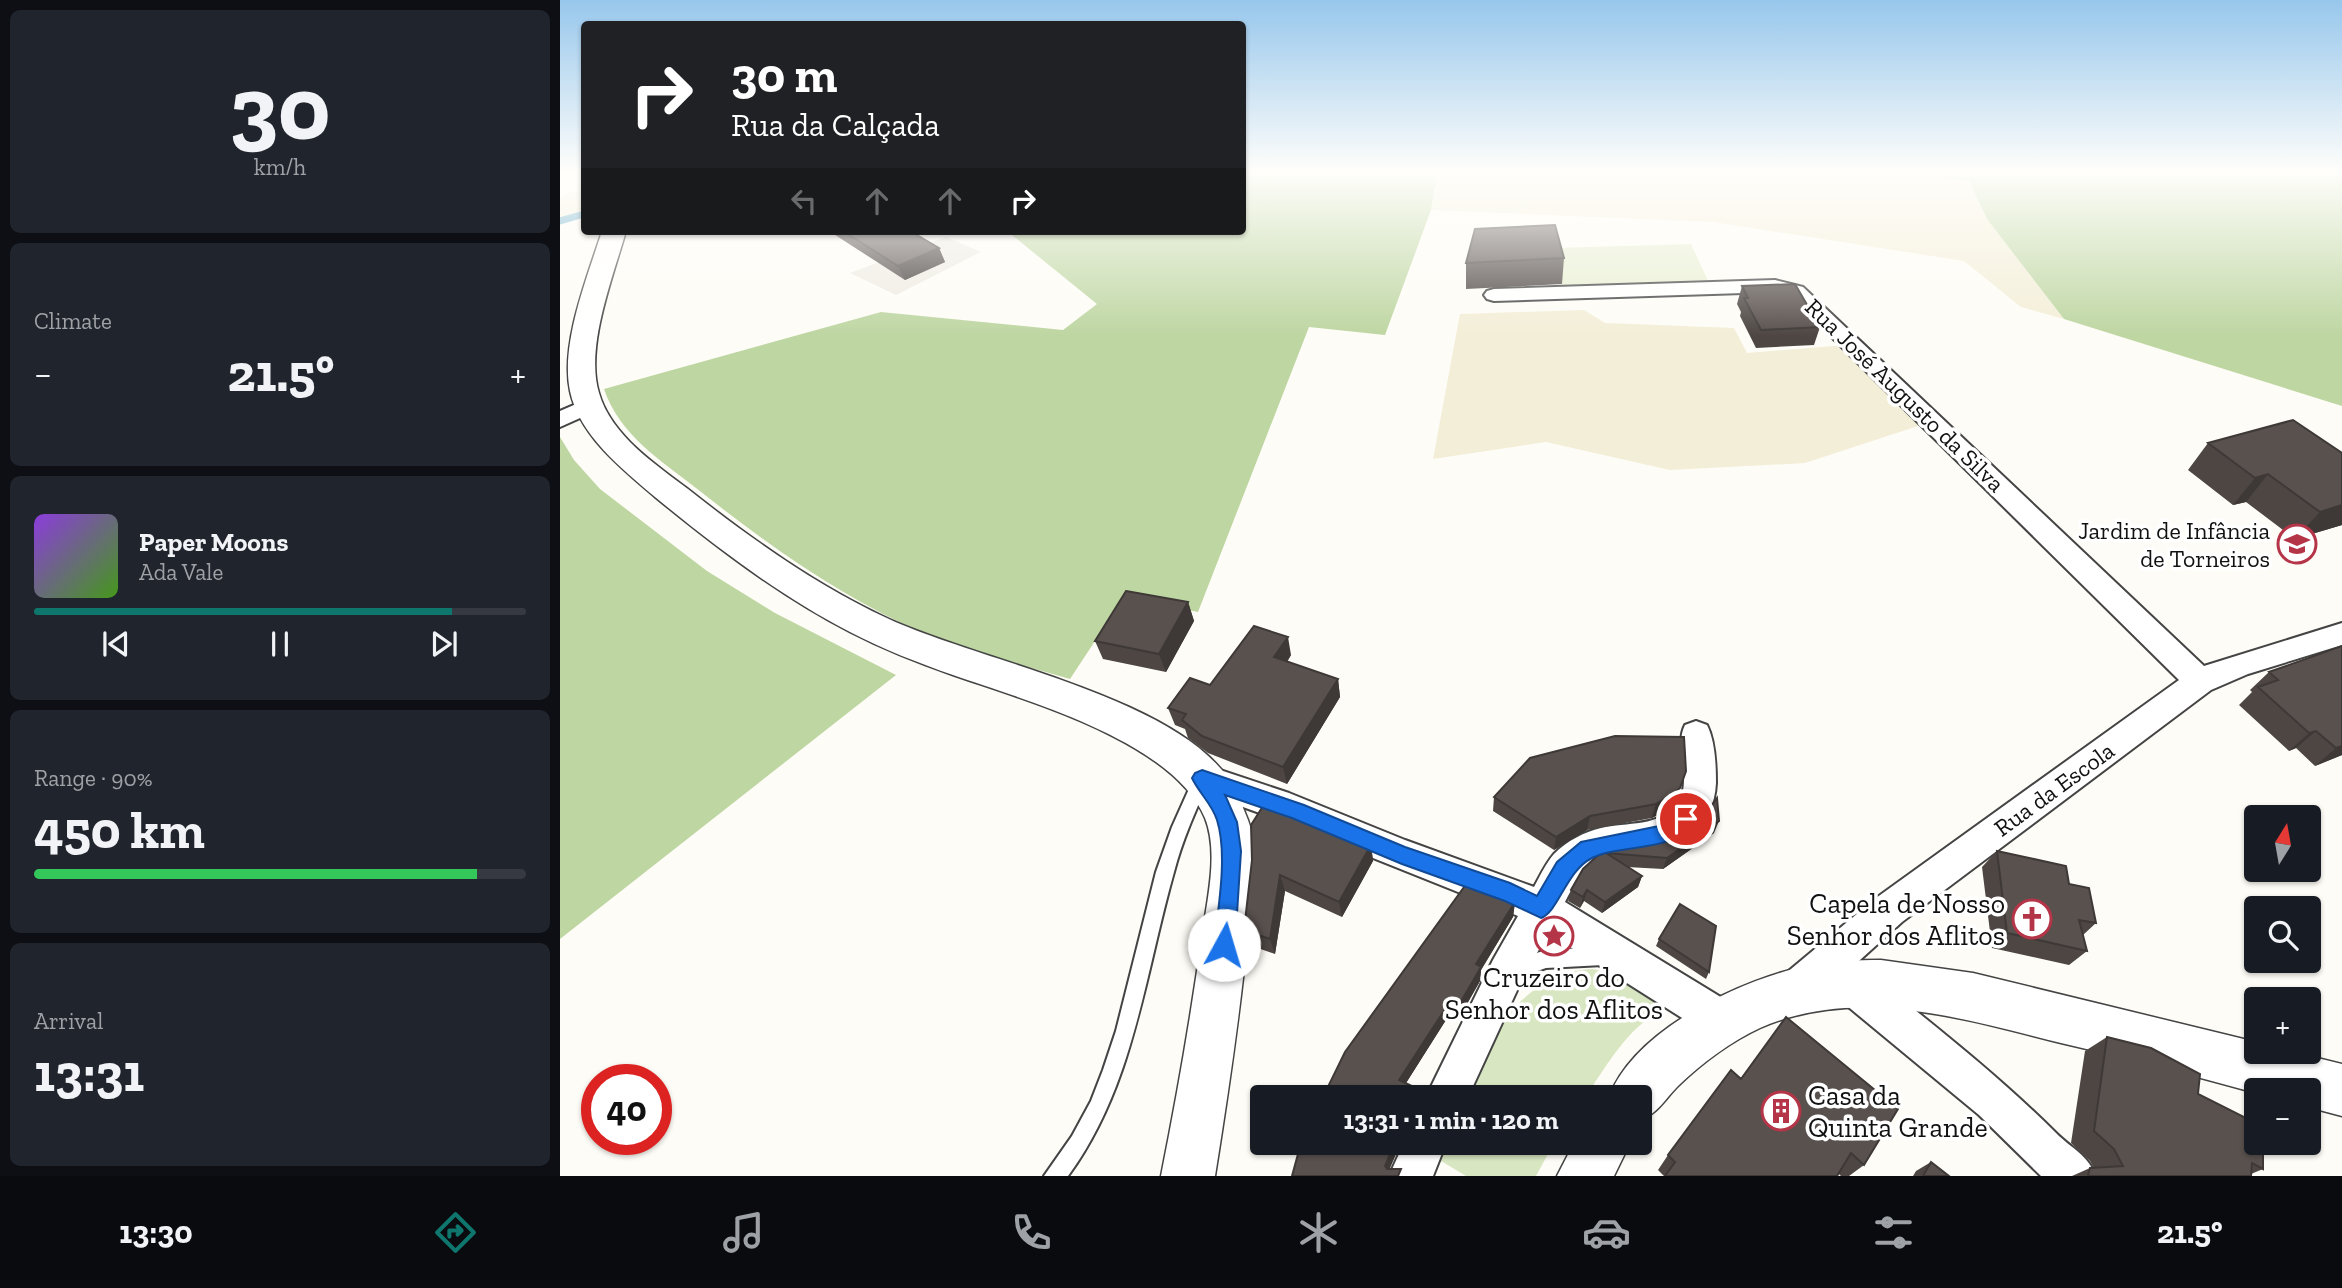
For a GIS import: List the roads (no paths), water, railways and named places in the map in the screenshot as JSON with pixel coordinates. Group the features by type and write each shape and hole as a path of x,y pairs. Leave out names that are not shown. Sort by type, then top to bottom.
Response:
{"street":[{"path":"613,235 580,368 584,392 575,412 606,432 638,466 751,554 839,608 904,640 1101,711 1158,744 1202,778 1216,797 1228,822 1231,851 1230,896 1216,1019 1188,1176"},
{"name":"Rua José Augusto da Silva","path":"1494,295 1775,286 1796,291 2200,681"},
{"name":"Rua da Escola","path":"1794,992 1889,910 2200,681 2227,669 2342,634"},
{"path":"1453,1085 1506,974 1564,868 1588,849 1663,834 1686,819 1697,800 1696,734"},
{"path":"1202,778 1297,811 1402,855 1510,893 1541,908 1723,1021"},
{"path":"1852,984 1994,1100 2045,1152 2074,1176"},
{"path":"1645,1085 1677,1052 1744,1008 1794,992 1852,984 1912,987 1945,992 2087,1024 2342,1090"},
{"path":"1411,1176 1420,1155"},
{"path":"1584,1176 1597,1155"}],"lane":[{"path":"1055,1176 1072,1156 1105,1088 1125,1033 1164,873 1183,818 1202,778"},
{"path":"1506,974 1530,963 1563,957 1621,958"}],"place":[{"name":"Jardim de Infância de Torneiros","path":"2297,544"},
{"name":"Capela de Nosso Senhor dos Aflitos","path":"2032,919"},
{"name":"Cruzeiro do Senhor dos Aflitos","path":"1554,936"},
{"name":"Casa da Quinta Grande","path":"1781,1111"}]}
